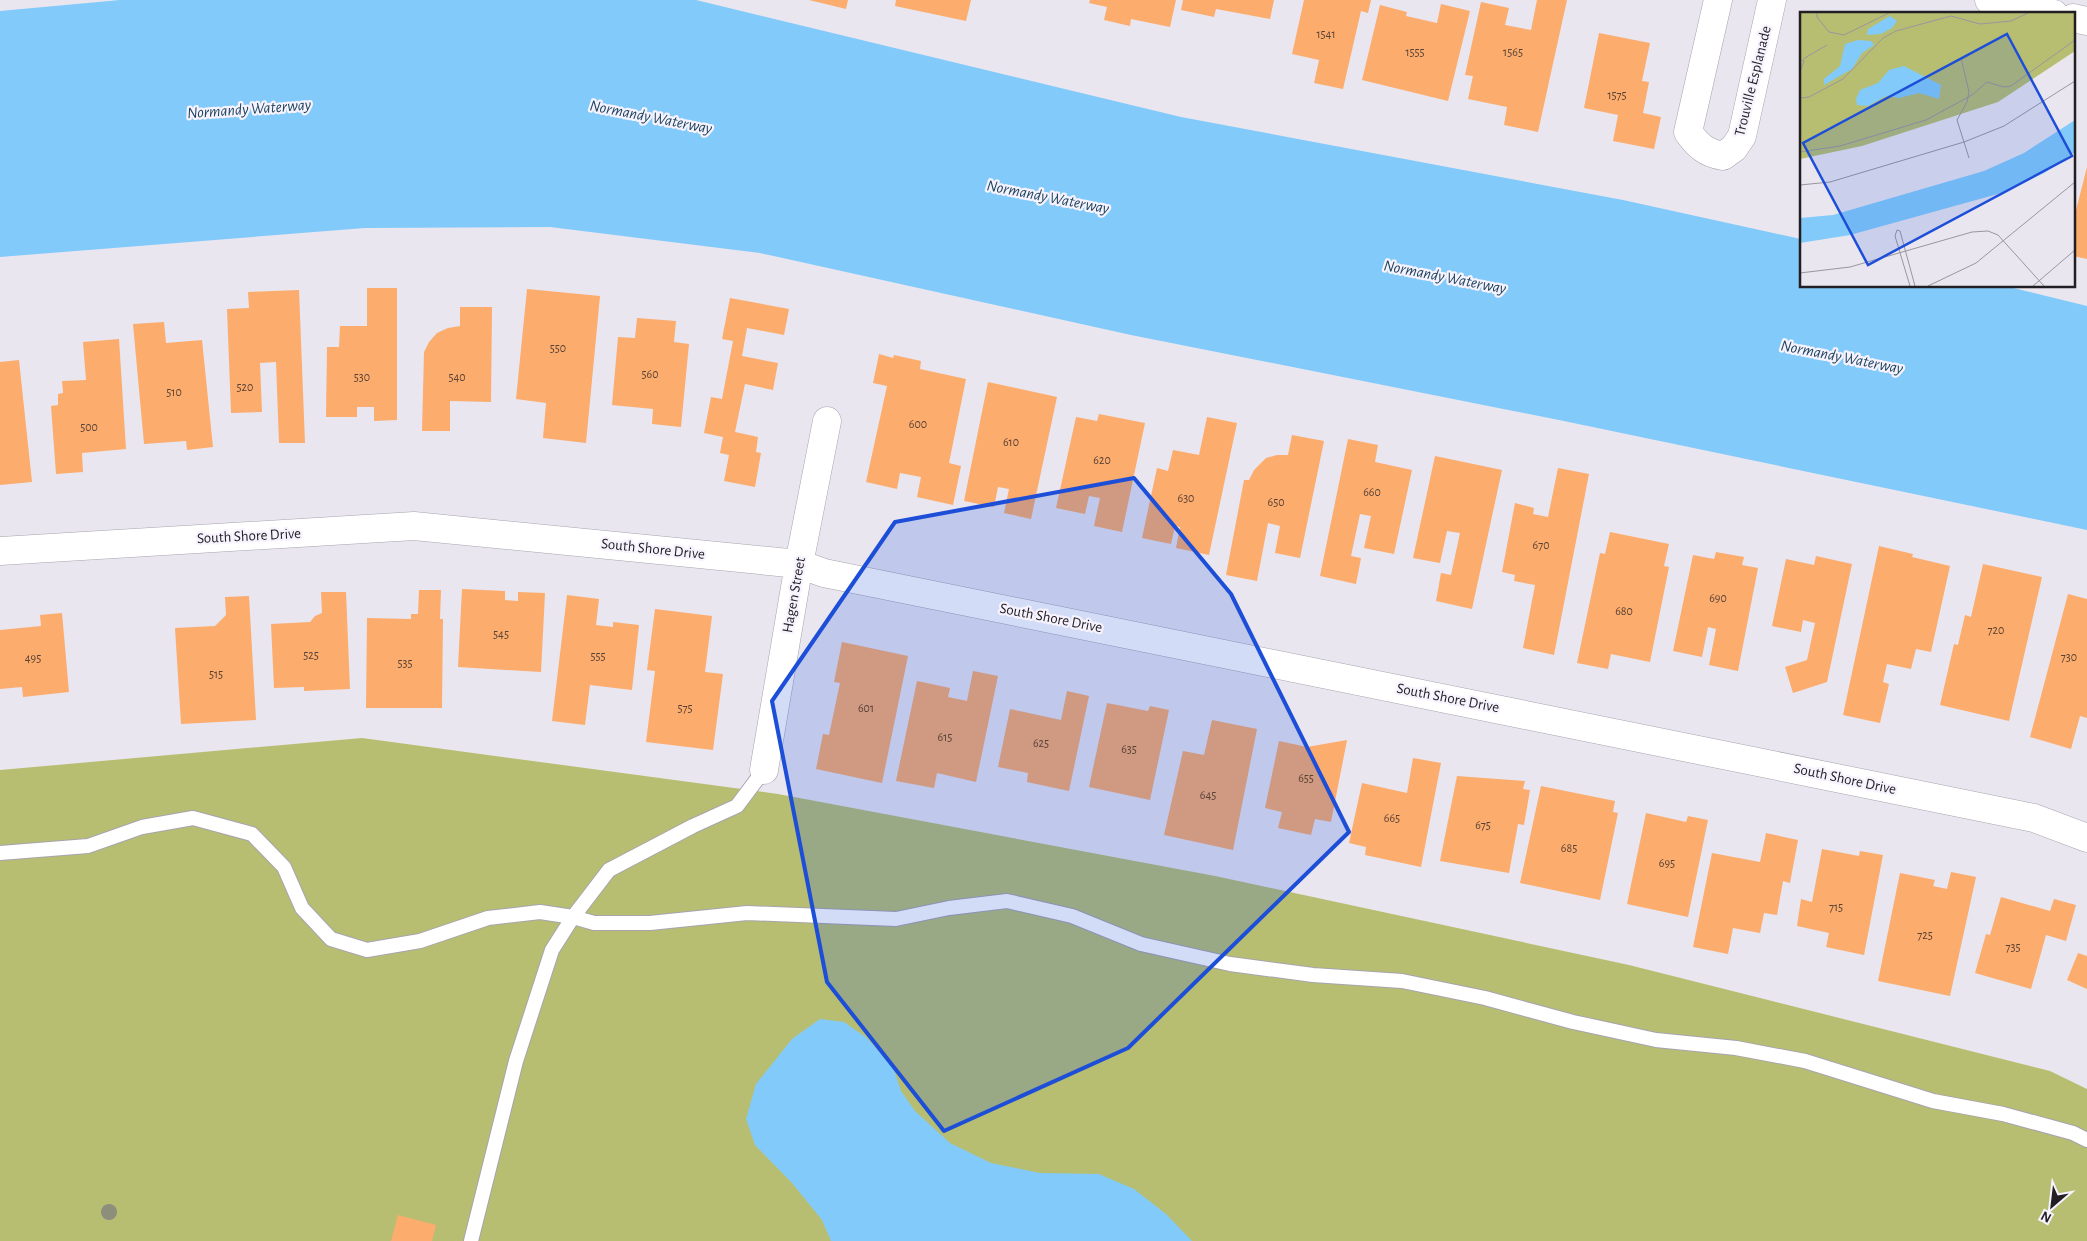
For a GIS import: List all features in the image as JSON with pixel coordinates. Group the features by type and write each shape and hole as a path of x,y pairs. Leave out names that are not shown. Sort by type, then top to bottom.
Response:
{"street":[{"name":"Trouville Esplanade","path":"1718,0 1688,132 1698,145 1710,154 1723,156 1734,148 1742,136 1772,0"},
{"path":"1989,0 2045,12"},
{"path":"2074,18 2087,21"},
{"name":"Hagen Street","path":"764,770 799,564 827,421"},
{"name":"South Shore Drive","path":"0,551 414,526 799,564 824,573 2024,816 2087,838"}],"lane":[{"path":"471,1241 516,1061 552,950 573,917 609,870 693,826 737,806 764,770"},
{"path":"0,853 88,846 142,826 193,818 252,834 284,868 302,908 330,939 366,950 420,941 488,918 540,912 573,917 594,923 650,923 747,913 896,919 949,908 1007,901 1072,916 1141,944 1230,964 1313,975 1402,981 1485,998 1574,1022 1656,1040 1736,1048 1805,1061 1925,1098 2003,1114 2073,1133 2087,1140"}],"highlighted area":[{"path":"1134,478 1231,594 1349,832 1128,1048 944,1131 827,982 772,701 895,522"}],"green space":[{"path":"362,738 778,794 1215,876 1629,965 2050,1071 2087,1089 2087,1241 0,1241 0,770"}],"water":[{"name":"Normandy Waterway","path":"120,0 696,0 1181,117 1623,200 1800,239 1800,288 2013,288 2087,306 2087,530 1559,420 1131,335 760,253 550,227 365,228 0,257 0,11"},
{"path":"820,1019 844,1022 867,1038 893,1067 901,1091 915,1111 950,1143 991,1163 1040,1173 1099,1174 1134,1189 1166,1214 1192,1241 831,1241 822,1220 792,1183 755,1145 746,1119 756,1084 792,1039"}],"building":[{"path":"809,0 848,0 846,9"},
{"path":"896,0 971,0 966,21 895,6"},
{"path":"1090,0 1176,0 1170,27 1131,19 1130,26 1104,20 1107,7 1089,3"},
{"path":"1183,0 1274,0 1270,19 1216,9 1214,17 1181,10"},
{"path":"1304,0 1371,0 1368,13 1361,11 1343,89 1314,83 1319,60 1292,54"},
{"path":"1537,0 1567,0 1538,132 1504,125 1507,107 1468,99 1473,76 1465,75 1481,2 1509,8 1505,25 1531,30"},
{"path":"1441,4 1470,11 1448,101 1362,80 1380,5 1407,12 1406,16 1437,23"},
{"path":"1599,33 1650,43 1642,81 1649,82 1643,113 1661,117 1654,149 1613,141 1618,115 1584,108"},
{"path":"2087,167 2087,259 2074,256 2074,218"},
{"path":"367,288 397,288 397,420 374,421 374,407 357,407 357,417 326,417 327,347 339,347 340,326 367,326"},
{"path":"527,289 600,296 586,443 543,438 546,403 516,399"},
{"path":"299,290 305,443 279,443 276,362 260,363 262,412 231,413 227,309 249,308 248,292"},
{"path":"730,298 789,309 784,335 747,328 742,356 778,363 773,390 745,384 735,432 758,437 756,452 761,453 755,487 724,481 729,455 720,453 723,437 704,433 711,397 722,399 733,341 722,339"},
{"path":"460,307 492,307 491,402 450,401 450,431 422,431 424,352 429,342 437,333 448,328 460,326"},
{"path":"637,318 676,321 674,342 689,344 681,427 652,424 653,409 612,405 618,337 635,338"},
{"path":"164,322 166,343 202,340 213,447 187,450 186,441 144,444 133,324"},
{"path":"119,339 126,449 82,453 83,472 56,474 51,406 58,405 58,394 63,393 62,381 86,380 83,342"},
{"path":"879,354 893,358 894,355 921,361 920,369 966,379 949,463 961,466 953,505 917,497 921,477 900,473 897,489 866,482 887,386 873,383"},
{"path":"19,360 32,482 0,485 0,362"},
{"path":"988,382 1057,397 1031,519 1004,513 1009,489 998,487 994,507 964,501"},
{"path":"1099,414 1145,423 1122,532 1094,526 1100,498 1089,496 1085,514 1056,508 1076,417 1097,421"},
{"path":"1207,417 1237,423 1209,555 1176,548 1180,527 1175,526 1171,544 1142,538 1157,468 1168,471 1173,450 1199,455"},
{"path":"1292,435 1324,441 1300,558 1275,553 1280,526 1268,523 1257,581 1226,575 1244,480 1249,480 1254,470 1266,458 1288,455"},
{"path":"1348,439 1378,445 1375,462 1412,470 1394,554 1364,548 1371,516 1360,514 1351,556 1361,558 1356,584 1320,576"},
{"path":"1435,456 1502,470 1472,609 1436,601 1441,573 1451,575 1460,533 1447,531 1440,563 1413,558"},
{"path":"1558,468 1589,474 1554,655 1523,648 1535,585 1514,581 1515,575 1502,572 1515,503 1534,508 1533,514 1548,517"},
{"path":"1610,532 1669,544 1664,566 1669,567 1650,662 1611,654 1608,669 1577,663 1600,553 1605,554"},
{"path":"1879,546 1913,554 1912,557 1950,566 1931,652 1916,649 1911,669 1887,664 1883,682 1889,684 1880,723 1843,715"},
{"path":"1716,552 1744,557 1742,565 1758,568 1738,671 1709,665 1716,629 1708,627 1702,657 1673,651 1693,555 1714,559"},
{"path":"1816,556 1852,564 1827,682 1793,693 1785,667 1807,660 1815,623 1803,620 1801,632 1772,626 1786,559 1814,565"},
{"path":"1983,564 2042,577 2009,721 1940,705 1954,644 1958,645 1965,615 1971,617"},
{"path":"462,589 505,591 505,600 518,601 518,592 545,593 541,672 458,667"},
{"path":"419,590 441,590 440,619 443,619 442,708 366,708 367,618 411,619 411,614 418,614"},
{"path":"321,592 346,592 350,689 304,691 304,687 274,688 271,624 310,622 315,616 322,613"},
{"path":"2068,594 2087,599 2087,718 2080,716 2071,749 2030,737"},
{"path":"567,595 599,599 596,625 613,627 613,622 639,625 632,690 590,685 585,725 552,721"},
{"path":"249,596 256,720 181,724 175,628 215,626 226,615 225,597"},
{"path":"655,609 712,616 705,672 723,674 713,750 646,742 655,671 647,670"},
{"path":"62,613 69,692 23,697 22,687 0,689 0,630 41,626 40,615"},
{"path":"842,642 908,656 882,783 816,769 823,734 829,735 840,683 834,682"},
{"path":"973,671 998,676 976,782 937,773 934,788 896,781 917,681 950,688 948,697 967,701"},
{"path":"1067,691 1089,696 1069,791 1027,782 1028,773 998,767 1010,709 1061,720"},
{"path":"1107,703 1148,711 1150,706 1169,710 1150,800 1089,787"},
{"path":"1212,720 1257,729 1233,850 1164,835 1183,751 1204,755"},
{"path":"1347,740 1331,822 1315,819 1311,835 1278,828 1282,812 1265,808 1279,741 1307,747"},
{"path":"1413,758 1441,763 1421,867 1365,855 1366,847 1349,843 1362,783 1407,793"},
{"path":"1457,776 1525,781 1523,789 1530,790 1524,825 1518,824 1509,873 1440,861"},
{"path":"1541,786 1615,801 1613,812 1618,813 1600,900 1520,883"},
{"path":"1646,813 1686,822 1688,816 1708,820 1688,917 1627,904"},
{"path":"1766,833 1798,840 1790,883 1783,881 1777,915 1764,913 1760,933 1733,928 1728,954 1693,947 1712,853 1760,862"},
{"path":"1822,849 1859,856 1860,851 1883,855 1864,955 1826,947 1829,933 1797,926 1801,899 1812,902"},
{"path":"1951,872 1976,877 1950,996 1878,981 1900,873 1935,880 1933,886 1947,889"},
{"path":"2001,897 2050,911 2054,899 2076,905 2066,941 2046,935 2031,989 1975,973 1986,934 1990,935"},
{"path":"2078,953 2087,956 2087,989 2067,980"},
{"path":"398,1215 436,1225 432,1241 391,1241"}]}
